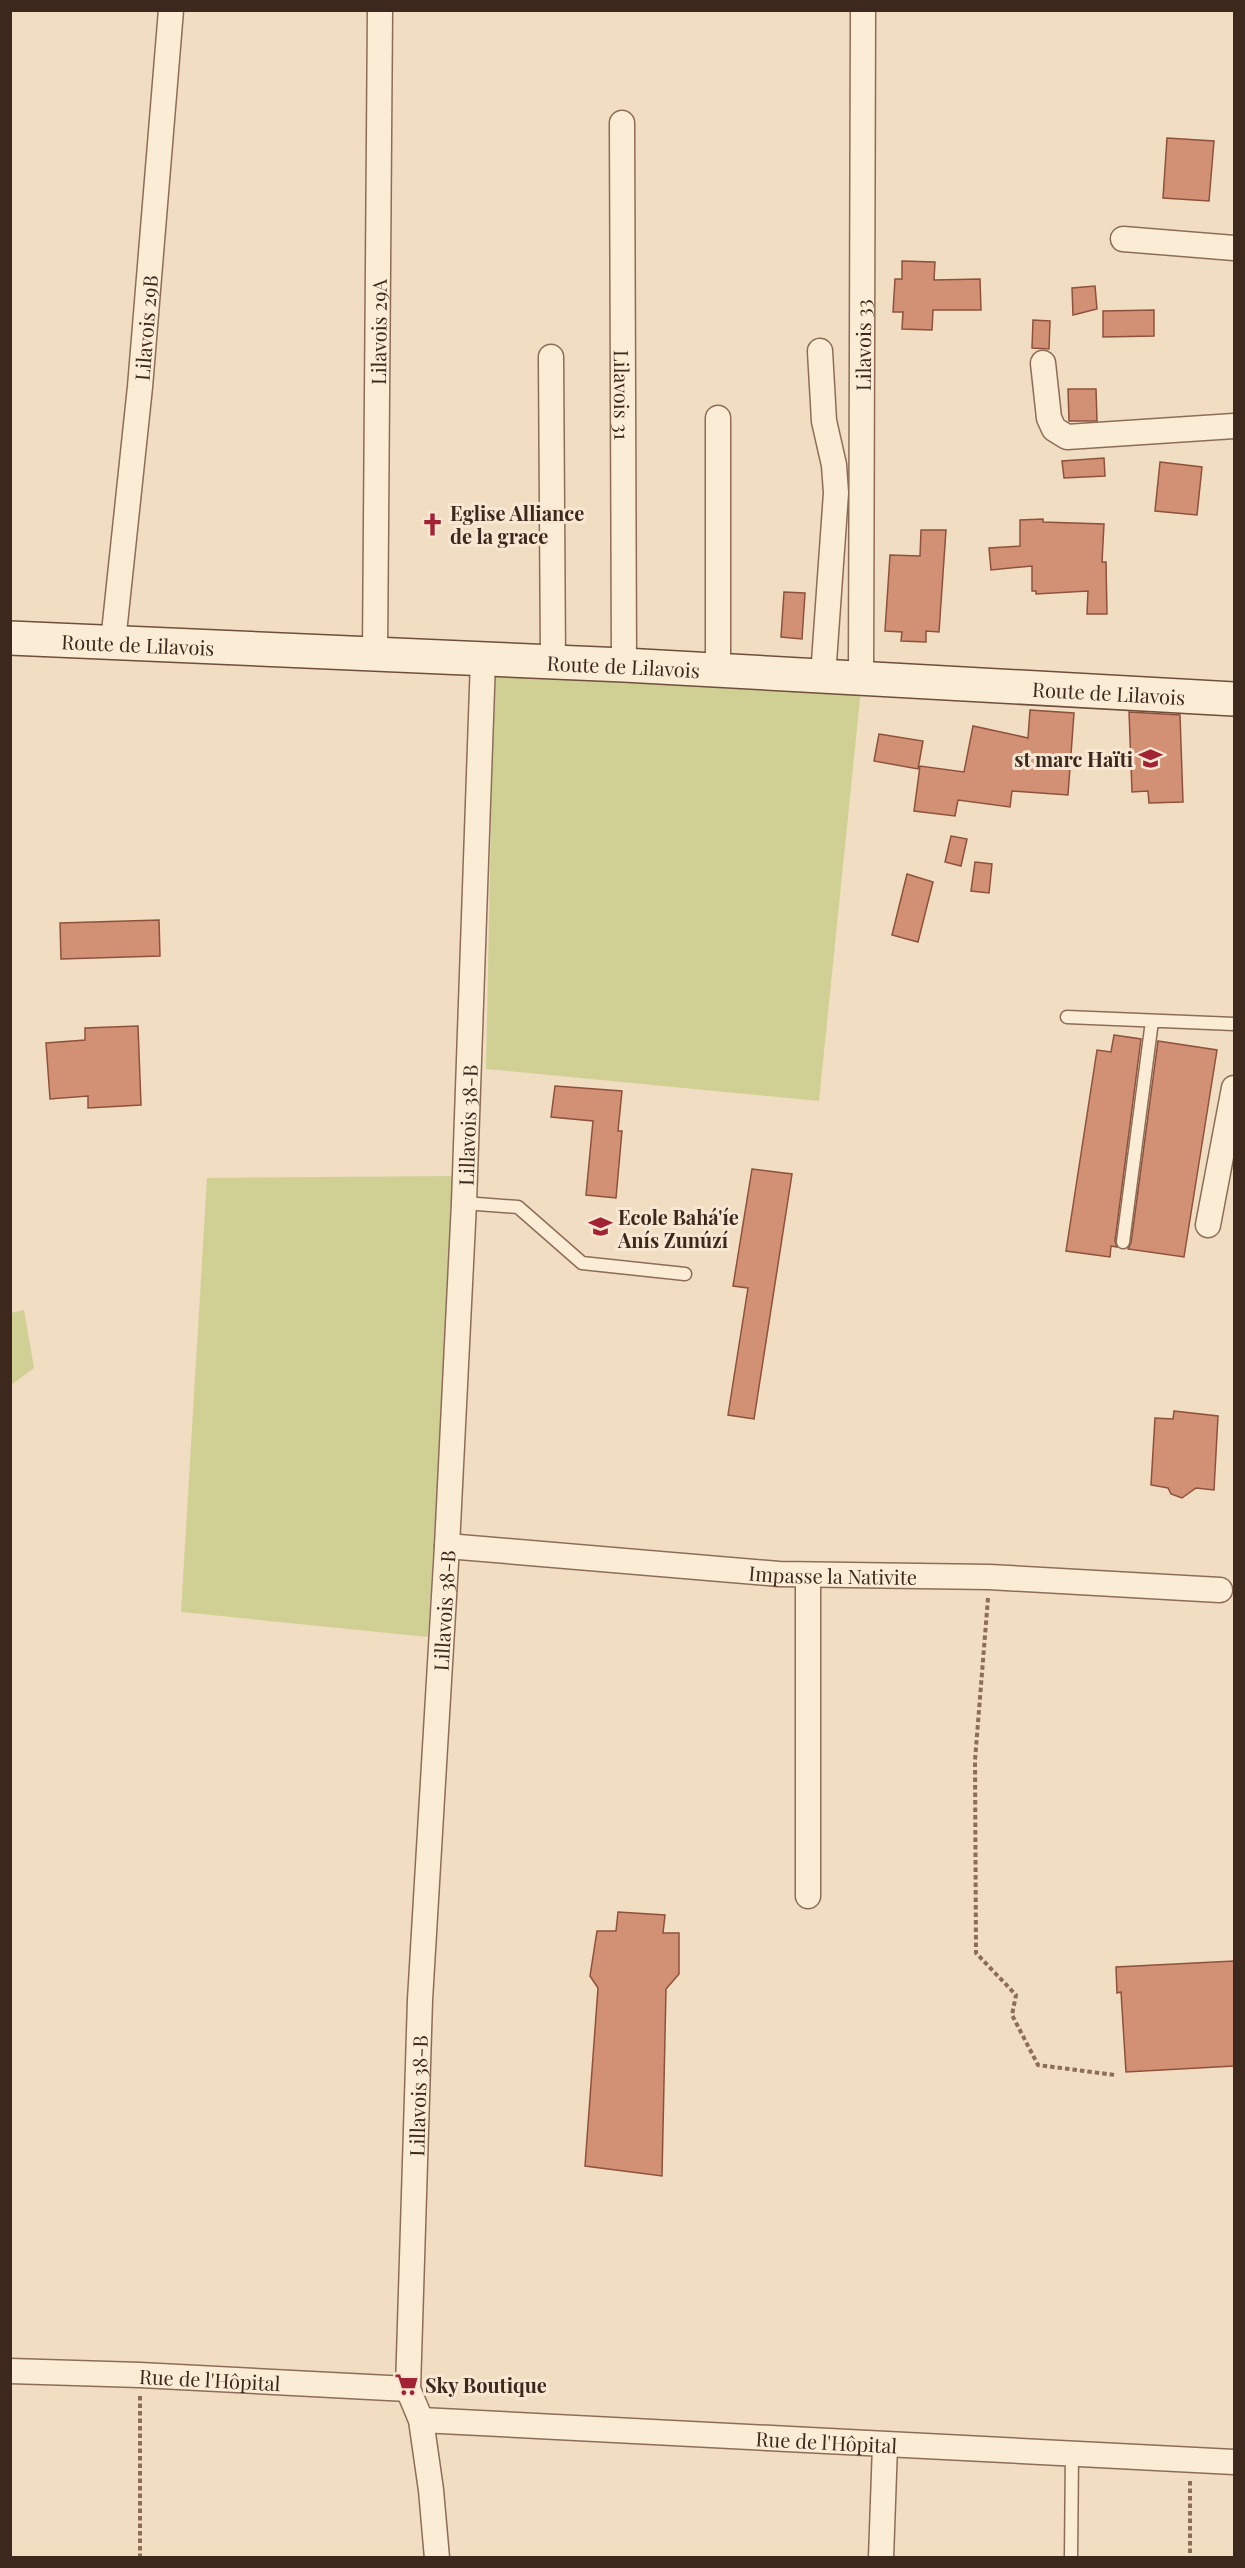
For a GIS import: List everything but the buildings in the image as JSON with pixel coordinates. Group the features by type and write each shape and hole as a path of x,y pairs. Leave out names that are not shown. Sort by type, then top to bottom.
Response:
{"main road":[{"name":"Route de Lilavois","path":"10,638 624,665 1234,699"}],"street":[{"name":"Lilavois 29B","path":"113,642 141,387 171,10"},
{"name":"Lilavois 29A","path":"375,653 380,10"},
{"name":"Lilavois 33","path":"861,679 863,10"},
{"name":"Lilavois 31","path":"622,123 624,665"},
{"path":"1123,239 1234,248"},
{"path":"820,351 824,421 834,465 836,493 823,676"},
{"path":"551,357 553,662"},
{"path":"1043,363 1049,418 1054,429 1067,437 1234,426"},
{"path":"718,418 718,670"},
{"name":"Lillavois 38-B","path":"437,2558 431,2490 420,2420 408,2389 420,2000 447,1546 464,1203 483,660"},
{"path":"1208,1225 1234,1088"},
{"name":"Impasse la Nativite","path":"447,1546 808,1575 990,1577 1220,1590"},
{"path":"808,1575 808,1896"},
{"name":"Rue de l'Hôpital","path":"10,2371 140,2375 408,2389"},
{"name":"Rue de l'Hôpital","path":"420,2420 1234,2462"},
{"path":"881,2558 885,2445"}],"lane":[{"path":"1067,1017 1234,1024"},
{"path":"1123,1242 1152,1021"},
{"path":"464,1203 518,1207 582,1263 685,1274"},
{"path":"1071,2558 1072,2454"}],"path":[{"path":"990,1577 975,1760 976,1953 1016,1995 1012,2015 1038,2065 1115,2075"},
{"path":"140,2375 140,2558"},
{"path":"1190,2558 1191,2460"}],"green space":[{"path":"494,670 861,689 819,1101 486,1069"},
{"path":"456,1176 428,1637 181,1612 207,1178"},
{"path":"24,1310 34,1368 11,1385 11,1313"}],"place":[{"name":"Eglise Alliance de la grace","path":"432,524"},
{"name":"st marc Haïti","path":"1151,758"},
{"name":"Ecole Bahá'íe Anís Zunúzí","path":"600,1227"},
{"name":"Sky Boutique","path":"407,2384"}]}
